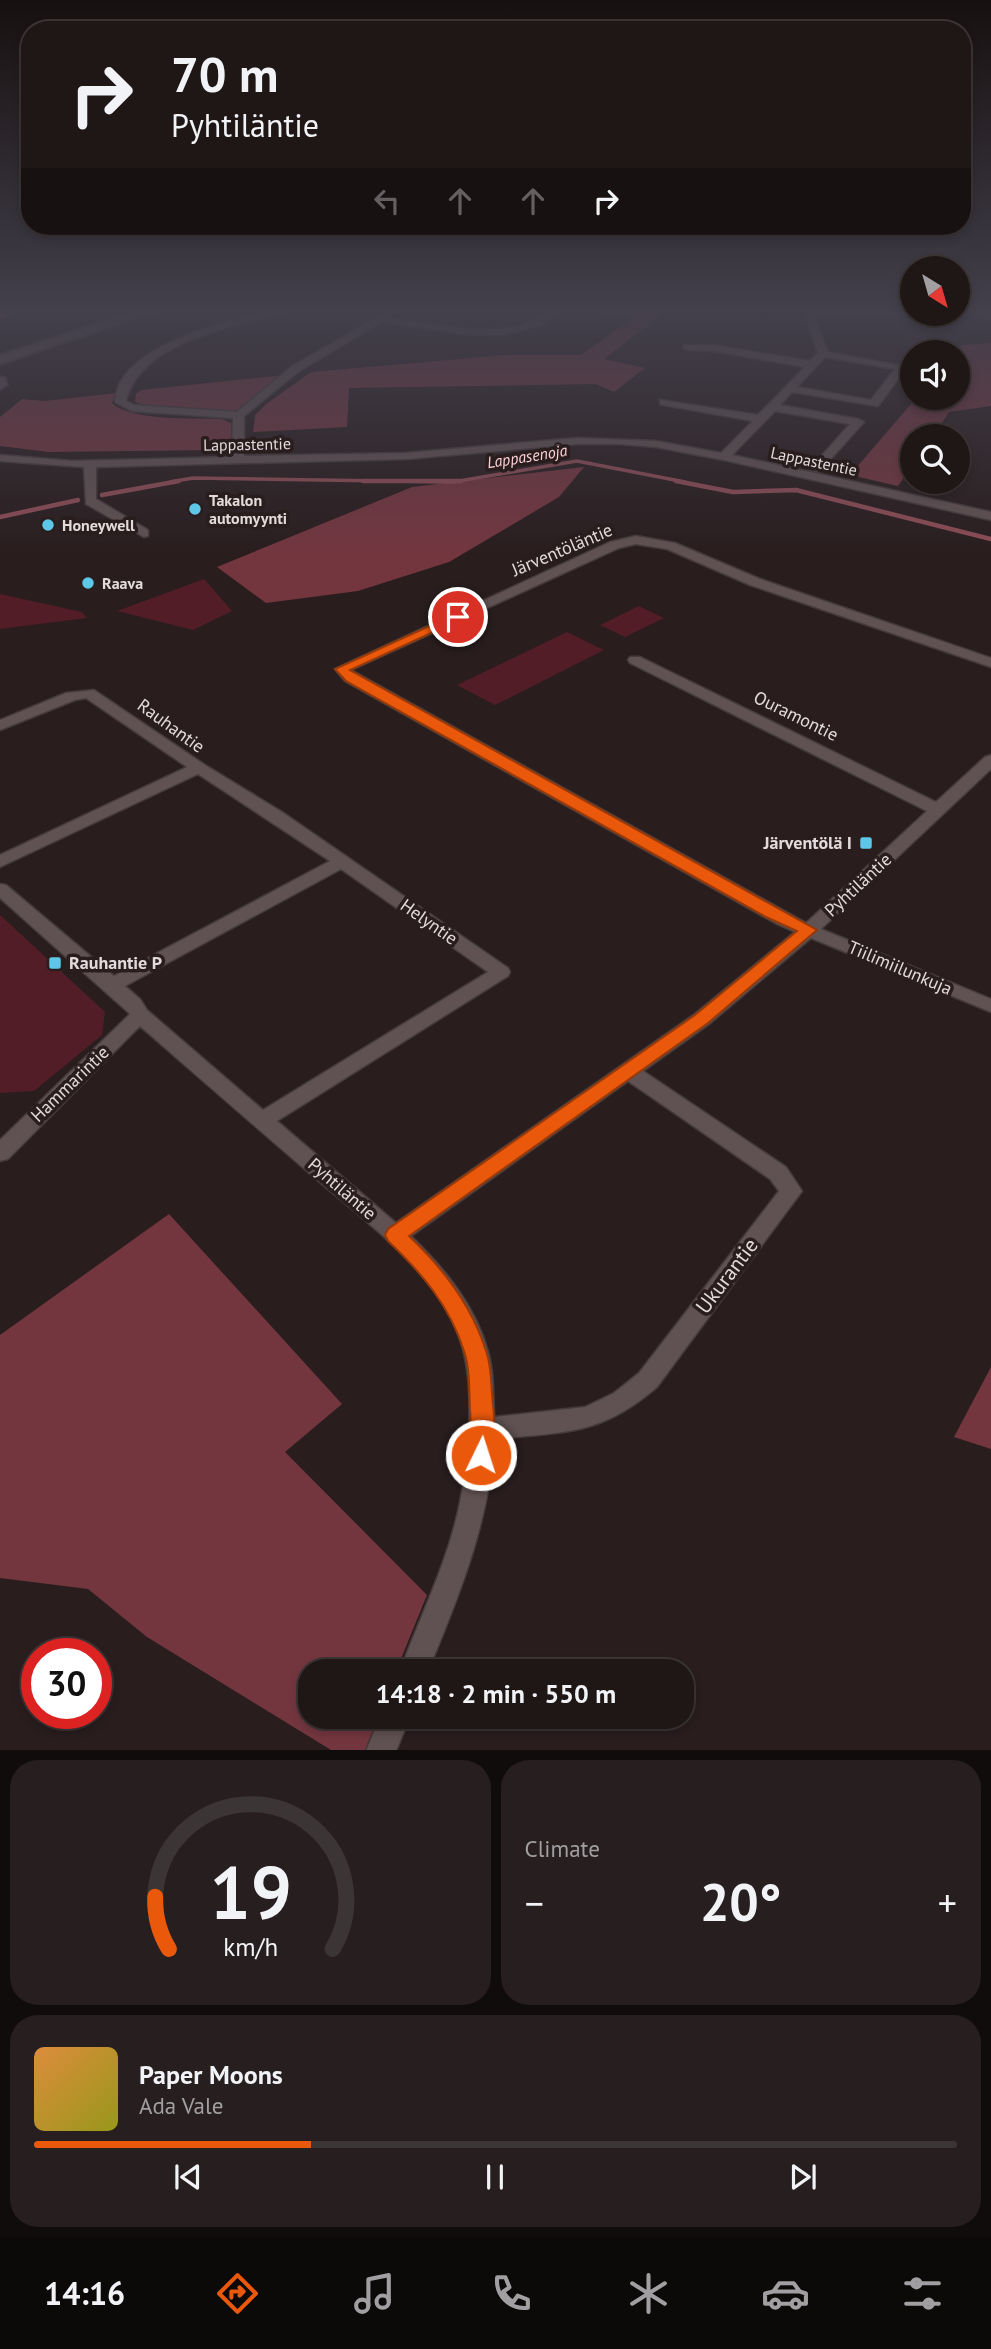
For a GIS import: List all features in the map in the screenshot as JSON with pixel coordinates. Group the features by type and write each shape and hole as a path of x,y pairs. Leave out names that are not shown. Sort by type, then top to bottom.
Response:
{"street":[{"path":"120,392 120,402 132,408 239,415 267,392"},
{"path":"723,457 788,392"},
{"path":"806,392 874,404 883,392"},
{"path":"664,402 761,419"},
{"path":"773,407 858,422 815,470"},
{"path":"238,460 239,415"},
{"name":"Lappastentie","path":"0,458 89,463 406,456 577,441 620,441 656,444 723,457 987,515"},
{"path":"89,463 90,501 144,533"},
{"path":"987,515 991,499"},
{"name":"Järventöläntie","path":"809,930 771,913 350,678 342,669 615,545 636,540 670,546 755,582 991,663"},
{"name":"Ouramontie","path":"635,660 939,810"},
{"name":"Rauhantie","path":"0,725 71,696 89,693 199,768"},
{"name":"Pyhtiläntie","path":"0,889 134,1004 140,1015 395,1235 702,1019 809,930 991,760"},
{"path":"112,985 342,862 276,816 199,768"},
{"name":"Rauhantie","path":"0,862 199,768"},
{"name":"Helyntie","path":"263,1120 501,972 342,862"},
{"name":"Tiilimiilunkuja","path":"809,930 991,1006"},
{"name":"Hammarintie","path":"0,1153 140,1015"},
{"name":"Ukurantie","path":"484,1429 588,1418 623,1401 648,1380 791,1191 778,1173 630,1072"},
{"path":"395,1235 429,1267 452,1300 466,1328 476,1352 484,1429 474,1508 442,1606 419,1659"},
{"path":"381,1750 390,1729"}],"shaded area":[{"path":"139,392 262,392 237,411 147,406 135,402"},
{"path":"283,392 349,392 347,427 253,432 255,415"},
{"path":"970,392 991,392 991,406 970,409"},
{"path":"117,393 112,403 133,413 222,419 231,423 231,438 223,447 212,450 49,452 0,446 0,417 22,399 44,401"},
{"path":"906,410 963,410 949,412 941,424 900,424 898,486 850,475"},
{"path":"584,467 559,497 449,562 358,591 266,603 217,567 412,487"},
{"path":"204,579 232,611 193,630 117,611"},
{"path":"0,594 82,612 87,618 0,629"},
{"path":"639,606 664,618 625,637 600,625"},
{"path":"567,632 604,650 495,705 457,685"},
{"path":"0,915 105,1012 102,1035 34,1091 0,1093"},
{"path":"169,1214 342,1404 285,1452 427,1595 401,1659 298,1659 298,1729 373,1729 365,1750 331,1750 147,1637 88,1589 0,1578 0,1335"},
{"path":"991,1367 991,1449 954,1437"}],"waterway":[{"name":"Lappasenoja","path":"459,481 577,461 685,482"},
{"name":"Lappasenoja","path":"170,482 193,478 388,481"},
{"name":"Lappasenoja","path":"102,495 179,481"},
{"name":"Lappasenoja","path":"363,481 388,481"},
{"name":"Lappasenoja","path":"388,481 459,481"},
{"name":"Lappasenoja","path":"388,481 459,481"},
{"name":"Lappasenoja","path":"676,481 733,492 796,490 991,539"},
{"name":"Lappasenoja","path":"0,517 78,500"}],"place":[{"name":"Takalon automyynti","path":"195,509"},
{"name":"Honeywell","path":"48,525"},
{"name":"Raava","path":"88,583"},
{"name":"Järventölä I","path":"866,843"},
{"name":"Rauhantie P","path":"55,963"}],"route":[{"path":"458,617 342,669 350,678 454,733 783,920 809,930 702,1019 395,1235 429,1267 452,1300 476,1352 484,1429 481,1455"}]}
